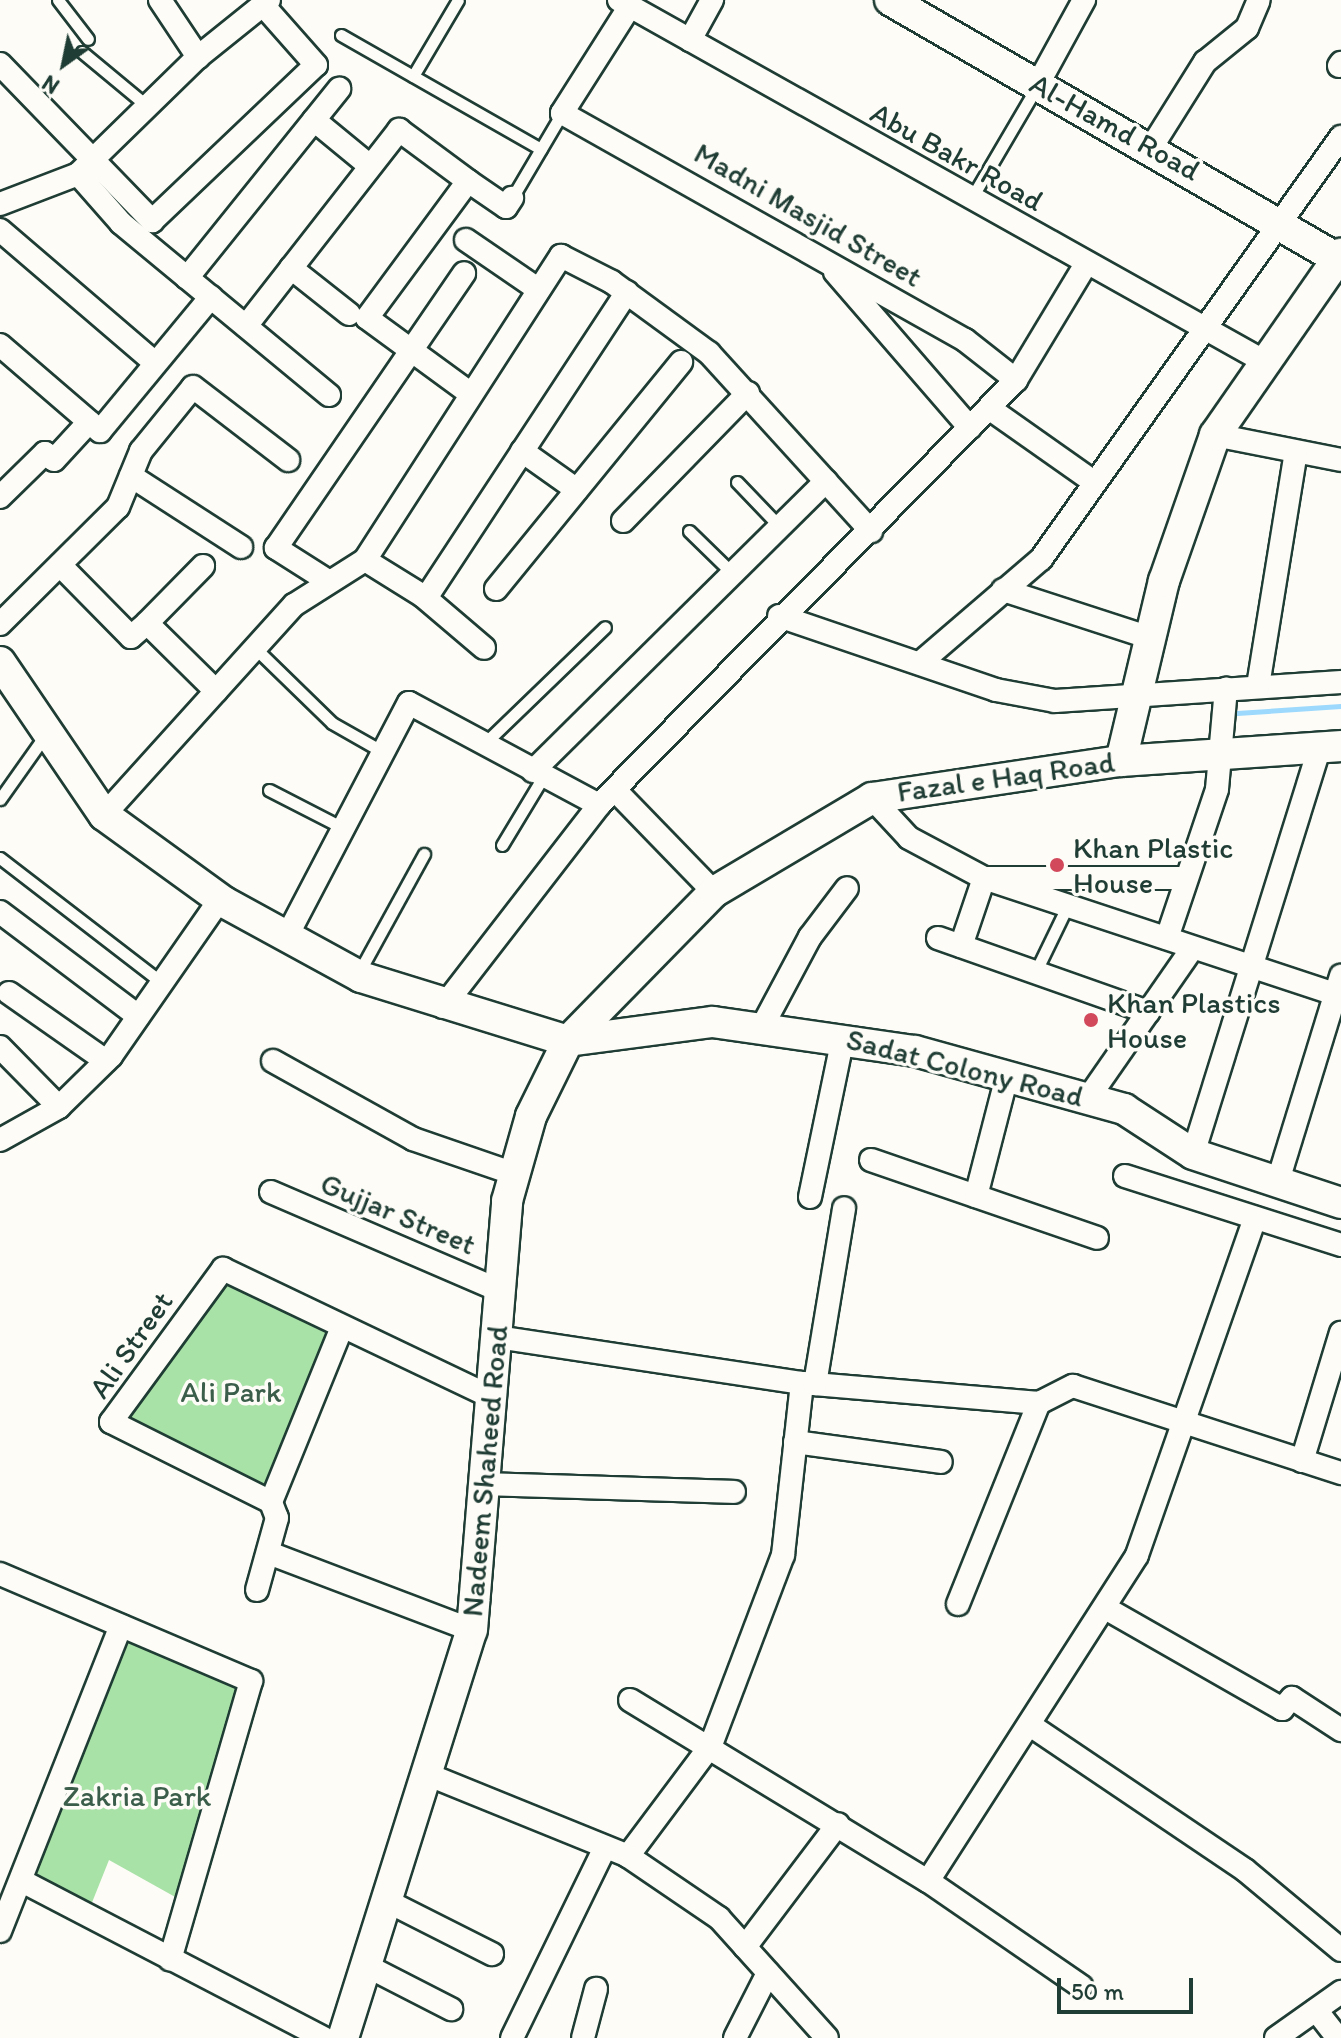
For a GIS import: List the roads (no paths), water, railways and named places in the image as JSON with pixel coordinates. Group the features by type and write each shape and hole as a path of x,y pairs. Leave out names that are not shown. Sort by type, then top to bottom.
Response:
{"street":[{"path":"160,0 198,57"},
{"path":"690,40 712,0"},
{"name":"Al-Hamd Road","path":"890,0 923,8 1038,84 1340,258"},
{"path":"1038,84 1084,0"},
{"path":"1151,148 1205,62 1247,28 1259,0"},
{"path":"0,204 85,167 198,57 266,2 316,65 152,221 85,167"},
{"path":"562,113 625,3"},
{"name":"Abu Bakr Road","path":"625,3 1267,363"},
{"path":"0,64 85,167 121,223 329,395"},
{"path":"187,278 339,89"},
{"name":"Madni Masjid Street","path":"562,113 965,340 1016,380"},
{"path":"314,120 370,166"},
{"path":"246,326 399,130 506,207 512,198"},
{"path":"920,663 1041,559 1201,327 1341,137"},
{"path":"468,181 367,318 408,354 471,394"},
{"path":"0,230 155,363"},
{"path":"466,240 539,290"},
{"path":"104,815 255,648 328,581 365,560 561,256 627,292 709,353 871,531"},
{"path":"821,257 970,428"},
{"path":"1121,761 1139,695 1148,637 1215,435 1340,258"},
{"path":"443,1007 607,798 779,616 871,531 1016,380 1086,264"},
{"path":"291,268 349,314"},
{"path":"328,581 276,548 464,273"},
{"path":"426,598 627,292"},
{"path":"0,345 100,431 211,297"},
{"path":"496,589 681,362"},
{"path":"0,624 118,507 141,451 193,387 288,460"},
{"path":"623,521 748,393"},
{"path":"989,408 1094,482"},
{"path":"0,497 45,453 54,460 89,422"},
{"path":"1215,435 1341,460"},
{"path":"522,451 577,490"},
{"path":"1258,686 1296,452"},
{"path":"131,476 241,547"},
{"path":"538,774 826,481"},
{"path":"365,560 426,598 484,648"},
{"path":"60,565 131,637 203,566"},
{"path":"1003,590 1148,637"},
{"path":"779,616 920,663 1055,701 1341,682"},
{"path":"147,623 216,691"},
{"path":"2,668 104,815 220,899 358,975 443,1007 568,1041"},
{"path":"1167,938 1223,756 1226,688"},
{"path":"287,936 409,703 538,774 607,798 714,892"},
{"path":"1193,1154 1250,971 1330,746"},
{"name":"Fazal e Haq Road","path":"568,1041 714,892 872,798 1121,761 1330,746"},
{"path":"872,798 909,838 984,878 1066,909 1167,938 1250,971 1337,998 1277,1184"},
{"path":"984,878 1184,878"},
{"path":"961,946 984,878"},
{"path":"763,1025 810,937 847,888"},
{"path":"0,1140 59,1107 106,1061 220,899"},
{"path":"0,912 138,1016"},
{"path":"938,938 1148,1012"},
{"path":"1089,1097 1191,950"},
{"path":"9,993 106,1061"},
{"name":"Sadat Colony Road","path":"568,1041 655,1024 763,1025 843,1038 1089,1097 1124,1109 1193,1154 1341,1203"},
{"path":"810,1197 843,1038"},
{"name":"Nadeem Shaheed Road","path":"343,2038 424,1773 472,1630 512,1173 568,1041"},
{"path":"0,1047 59,1107"},
{"path":"273,1061 413,1139 512,1173"},
{"path":"976,1196 1007,1076"},
{"path":"871,1160 1097,1238"},
{"path":"1125,1176 1341,1245"},
{"name":"Gujjar Street","path":"271,1192 501,1291"},
{"path":"628,1856 711,1745 783,1555 795,1442 844,1208"},
{"path":"928,1881 1033,1727 1137,1555 1187,1423 1255,1218"},
{"name":"Ali Street","path":"271,1502 111,1422 223,1269 491,1397"},
{"path":"257,1590 277,1518 271,1502 342,1327"},
{"path":"1302,1461 1341,1333"},
{"path":"497,1337 808,1384 1039,1403 1073,1386 1341,1473"},
{"path":"958,1604 1039,1403"},
{"path":"795,1442 941,1462"},
{"path":"486,1484 734,1492"},
{"path":"269,1553 472,1630"},
{"path":"0,1574 251,1681 170,1959"},
{"path":"1107,1609 1282,1709 1292,1698 1341,1730"},
{"path":"0,1931 24,1882 121,1626"},
{"path":"630,1700 711,1745 928,1881 1081,1986"},
{"path":"1033,1727 1245,1870 1341,1950"},
{"path":"424,1773 628,1856 719,1918 827,2038"},
{"path":"745,1947 838,1824"},
{"path":"512,2038 605,1847"},
{"path":"24,1882 324,2038"},
{"path":"385,1900 492,1954"},
{"path":"365,1965 451,2009"},
{"path":"735,2038 768,1973"},
{"path":"583,2038 596,1989"},
{"path":"1276,2038 1341,1992"},
{"path":"1316,2010 1338,2038"}],"lane":[{"path":"58,0 88,39"},
{"path":"413,76 458,0"},
{"path":"341,35 541,149"},
{"path":"82,52 147,106"},
{"path":"971,199 1038,84"},
{"path":"512,198 562,113"},
{"path":"737,482 780,527"},
{"path":"689,531 733,574"},
{"path":"483,744 605,627"},
{"path":"255,648 332,723 383,752"},
{"path":"0,799 47,733"},
{"path":"502,845 538,774"},
{"path":"269,790 343,828"},
{"path":"358,975 424,854"},
{"path":"0,858 161,982"},
{"path":"1035,973 1066,909"}],"waterway":[{"path":"1237,713 1341,706"}],"place":[{"name":"Khan Plastic House","path":"1057,865"},
{"name":"Khan Plastics House","path":"1091,1020"}],"park label":[{"name":"Ali Park","path":"231,1392"},
{"name":"Zakria Park","path":"137,1796"}]}
